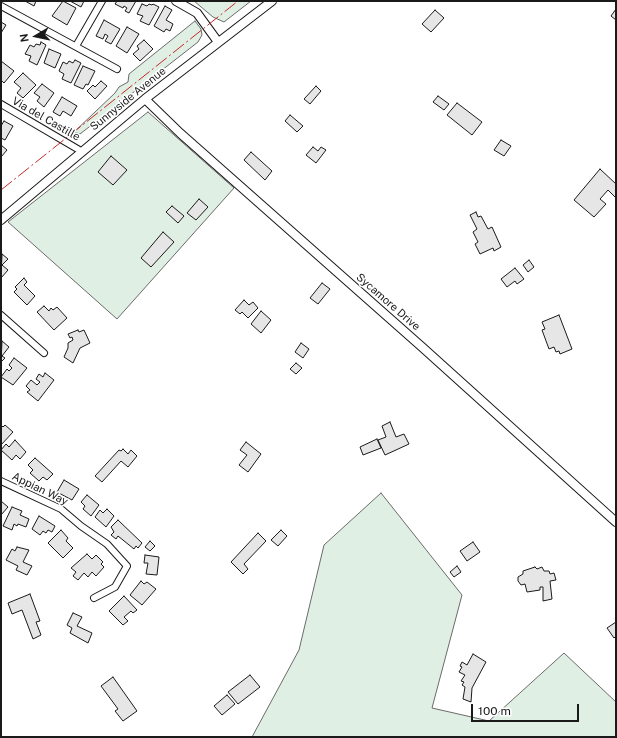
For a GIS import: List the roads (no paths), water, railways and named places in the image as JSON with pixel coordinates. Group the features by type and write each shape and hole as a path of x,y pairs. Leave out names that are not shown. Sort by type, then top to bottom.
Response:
{"street":[{"path":"76,46 102,1"},
{"path":"176,1 197,13 218,42"},
{"name":"Sunnyside Avenue","path":"1,220 81,151 145,99 272,1"},
{"path":"1,6 76,46 117,70"},
{"name":"Sycamore Drive","path":"145,99 180,133 417,342 616,522"},
{"name":"Via del Castille","path":"1,104 81,151"},
{"path":"1,315 44,353"},
{"name":"Appian Way","path":"1,481 62,509 81,526 107,544 127,566 115,587 94,598"}]}
